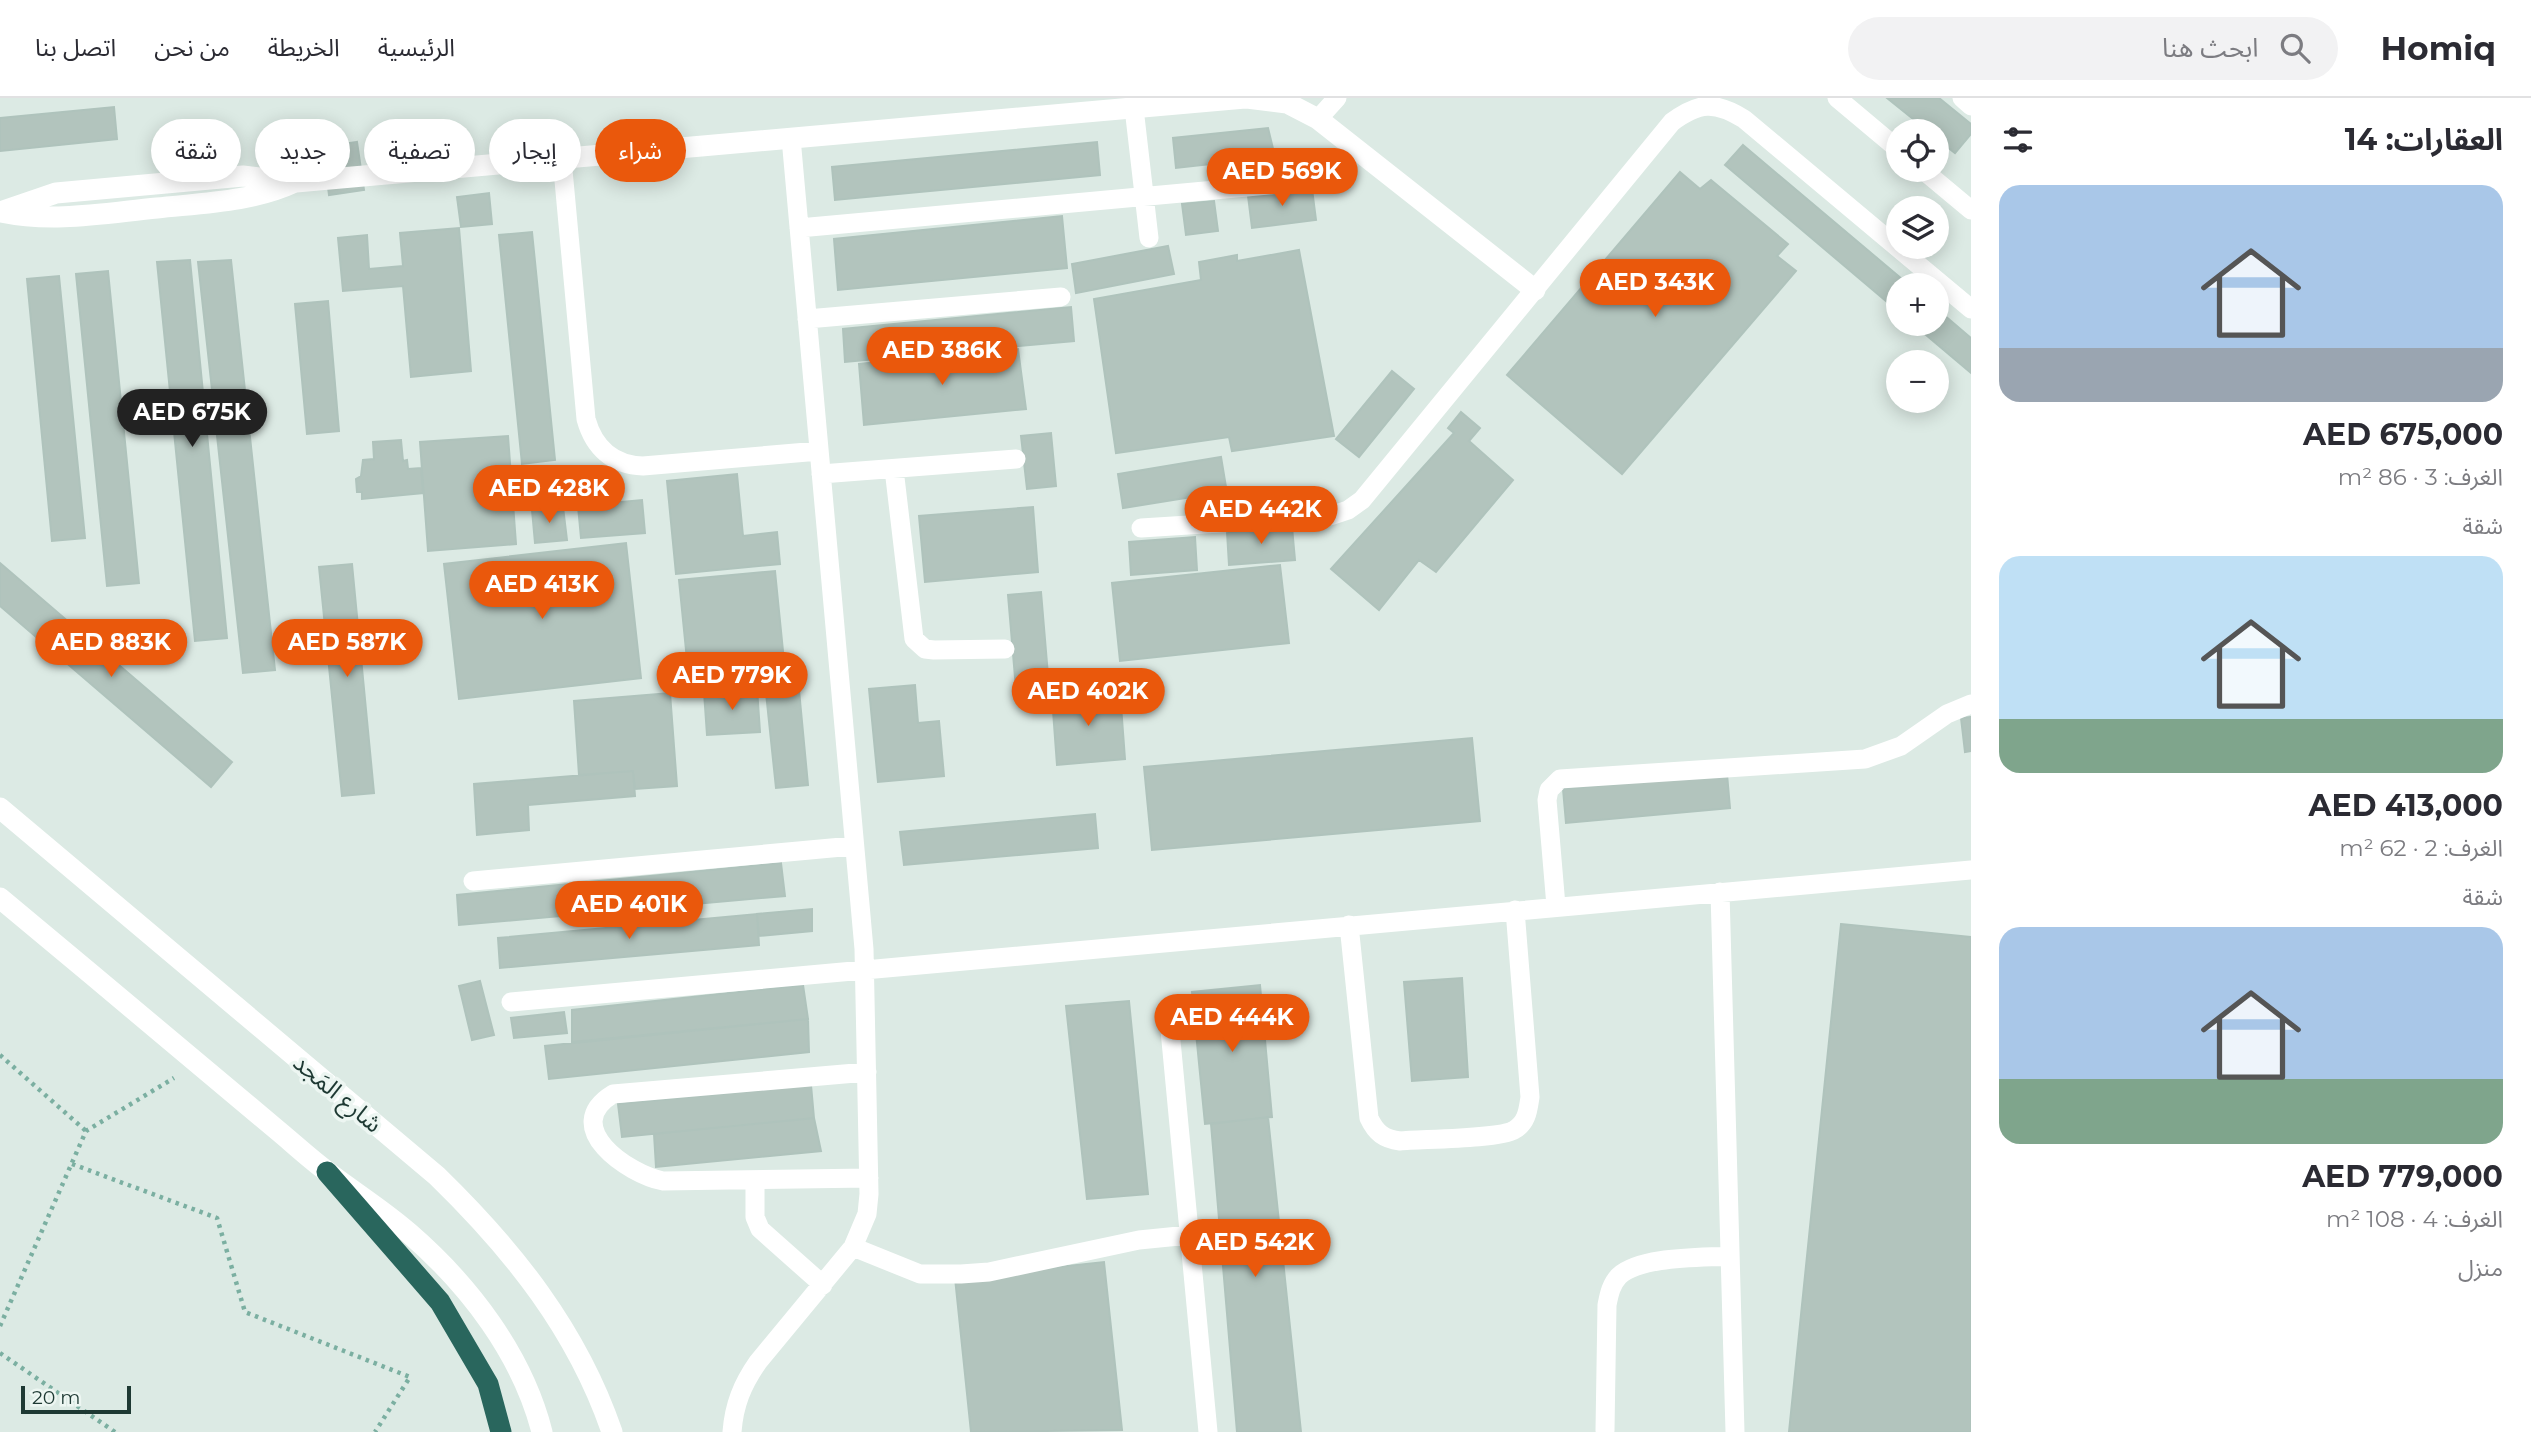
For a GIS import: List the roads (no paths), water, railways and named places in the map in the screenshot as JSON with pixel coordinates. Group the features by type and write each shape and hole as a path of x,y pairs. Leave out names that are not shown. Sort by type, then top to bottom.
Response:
{"highway":[{"path":"327,1172 440,1302 488,1384 501,1432"}],"street":[{"path":"581,157 1223,99 1246,98 1287,103 1318,119 1535,290"},
{"path":"0,212 57,218 256,197 296,182 489,165"},
{"name":"شارع المَجد","path":"0,808 437,1176 468,1206 509,1252 553,1310 589,1374 612,1432"},
{"path":"0,898 327,1172 409,1233 459,1282 482,1312 524,1378 542,1432"}],"lane":[{"path":"1318,119 1337,98"},
{"path":"1837,98 1886,139"},
{"path":"1962,98 1971,106"},
{"path":"1142,528 1330,516 1348,510 1373,488 1672,122 1688,110 1707,105 1727,108 1744,119 1971,309"},
{"path":"1134,108 1149,238"},
{"path":"732,1432 735,1407 745,1381 853,1247 867,1214 869,1178 865,970 791,138"},
{"path":"799,228 1314,181"},
{"path":"564,182 586,419 596,443 617,461 643,466 819,451"},
{"path":"1938,182 1970,208"},
{"path":"807,319 1061,297"},
{"path":"821,474 1016,459"},
{"path":"894,469 914,639 925,649 934,650 1005,649"},
{"path":"1556,906 1547,800 1549,790 1560,779 1865,759 1901,746 1948,714 1971,704"},
{"path":"473,881 853,846"},
{"path":"511,1002 1971,870"},
{"path":"1720,892 1735,1432"},
{"path":"1349,925 1369,1118 1373,1127 1380,1135 1400,1141 1505,1134 1521,1125 1526,1117 1530,1097 1515,910"},
{"path":"1168,1009 1208,1432"},
{"path":"867,1072 626,1091 604,1099 594,1117 594,1127 602,1144 620,1161 649,1178 680,1183 869,1178"},
{"path":"755,1181 755,1217 760,1229 823,1285"},
{"path":"853,1247 920,1274 961,1274 989,1272 1139,1240 1189,1235"},
{"path":"1605,1430 1607,1306 1609,1293 1617,1278 1630,1268 1647,1264 1730,1256"}]}
